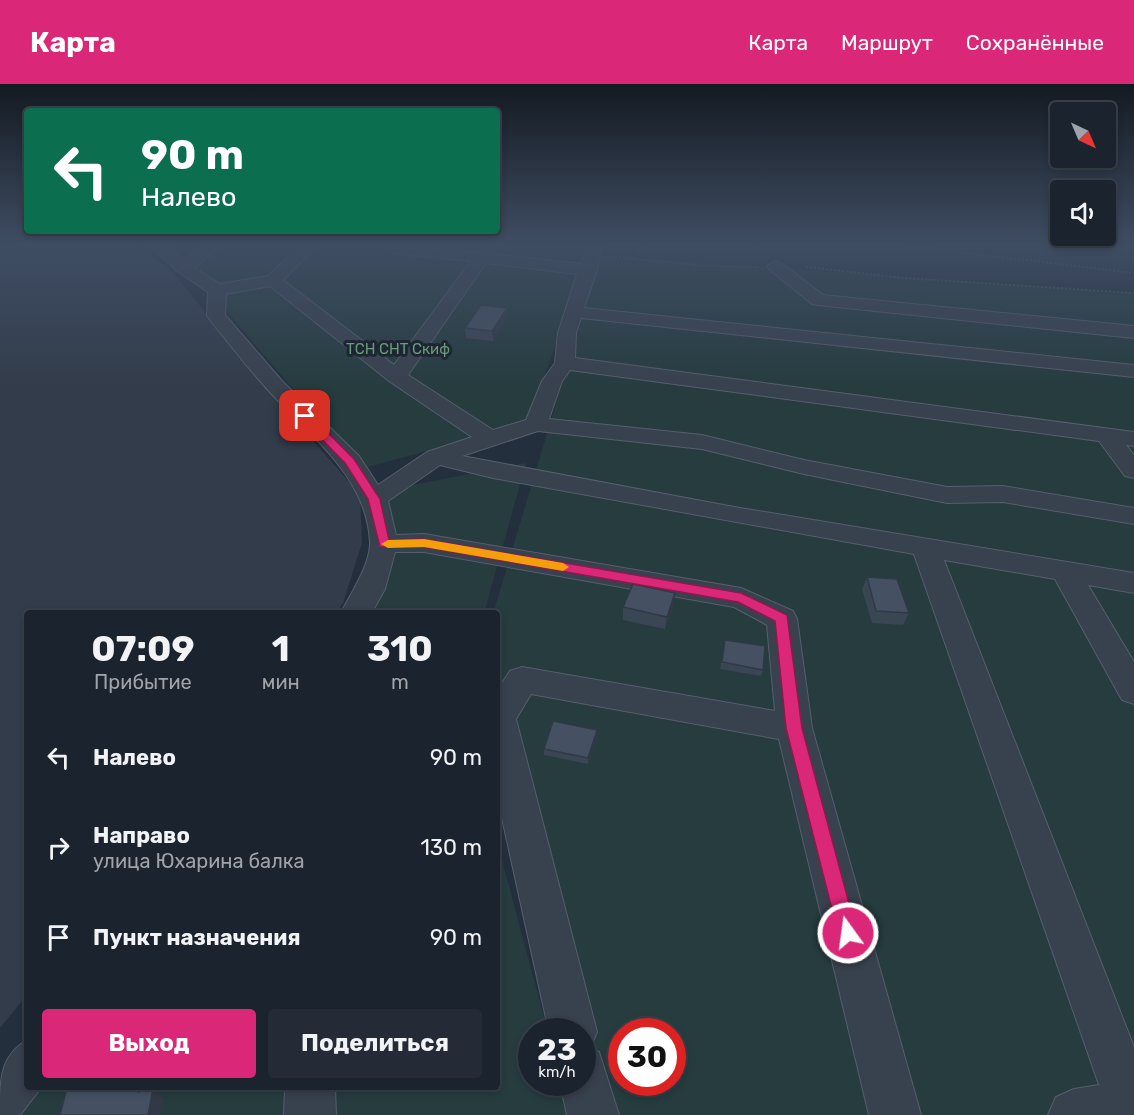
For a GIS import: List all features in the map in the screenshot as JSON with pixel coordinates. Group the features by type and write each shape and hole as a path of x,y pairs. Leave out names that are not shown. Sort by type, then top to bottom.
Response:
{"street":[{"path":"217,292 216,316 275,385 350,461 374,499 384,544 370,589 357,610"},
{"path":"288,292 396,377 489,438"},
{"path":"396,377 458,292"},
{"path":"536,424 552,381 565,363 567,333 580,292"},
{"path":"808,292 818,300 1134,332"},
{"path":"574,312 1134,371"},
{"path":"565,363 1134,439"},
{"path":"374,499 436,457 536,424 702,442 804,467 947,495 1003,494 1134,516"},
{"path":"1106,435 1134,471"},
{"path":"436,457 493,471 1134,583"},
{"path":"384,544 424,543 741,597 782,619 794,728 895,1115"},
{"path":"926,548 1133,1105 1074,1115"},
{"path":"1066,572 1134,691"},
{"path":"500,715 522,680 794,728"},
{"path":"500,726 570,1018"},
{"path":"0,1100 24,1069"},
{"path":"310,1090 310,1115"},
{"path":"588,1096 593,1115"}],"shaded area":[{"path":"0,292 189,292 276,399 360,494 362,543 343,603 337,610 24,610 24,999 0,1028"}],"green space":[{"name":"ТСН СНТ Скиф","path":"211,292 576,292 526,424 361,469"},
{"path":"589,292 1134,293 1134,1105 1103,1115 594,1115 591,1096 596,1096 596,1018 564,1018 500,811 500,610 494,610"},
{"path":"526,463 485,610 348,610 375,546 387,490"},
{"path":"500,852 544,1018 518,1018 518,1096 565,1096 570,1115 0,1115 0,1102 24,1068 24,1090 500,1090"}],"building":[{"path":"481,305 507,308 492,331 465,328"},
{"path":"867,577 897,579 909,613 876,611"},
{"path":"633,584 675,593 667,617 623,607"},
{"path":"725,640 765,646 763,670 722,662"},
{"path":"553,721 597,730 588,758 544,749"},
{"path":"66,1090 138,1090 138,1092 153,1090 148,1115 60,1115"}],"slow traffic":[{"path":"388,544 424,543 563,567"}],"route":[{"path":"305,416 350,461 374,499 384,544 424,543 741,597 782,619 794,728 848,933"}]}
